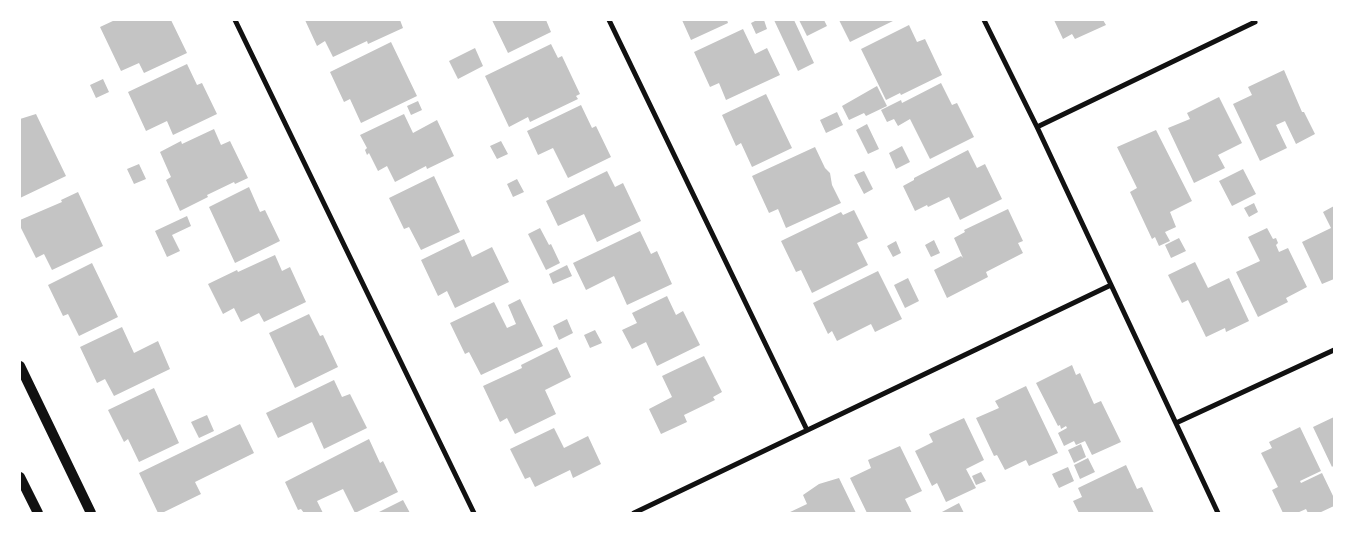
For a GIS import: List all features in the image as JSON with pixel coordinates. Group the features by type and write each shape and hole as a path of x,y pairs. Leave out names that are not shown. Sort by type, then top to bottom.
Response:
{"main road":[{"path":"20,366 91,513"},
{"path":"20,477 38,513"}],"street":[{"path":"235,20 474,513"},
{"path":"609,20 806,430"},
{"path":"984,20 1037,127 1218,513"},
{"path":"1037,127 1254,22"},
{"path":"634,513 1111,285"},
{"path":"1176,423 1334,350"}],"building":[{"path":"115,20 171,20 187,53 144,73 139,63 121,71 100,27"},
{"path":"305,20 400,20 403,28 368,44 367,41 333,57 325,41 317,46"},
{"path":"492,20 546,20 551,32 508,53"},
{"path":"682,20 727,20 728,23 691,40"},
{"path":"757,20 764,20 767,29 756,34 751,23"},
{"path":"774,20 794,20 814,63 798,71"},
{"path":"799,20 824,20 827,26 807,36"},
{"path":"839,20 895,20 850,42"},
{"path":"1054,20 1103,20 1106,25 1075,39 1072,34 1063,39"},
{"path":"909,25 917,42 925,39 942,75 901,95 900,93 886,100 861,49"},
{"path":"743,29 755,54 767,48 780,75 726,100 719,83 710,87 694,52"},
{"path":"391,42 417,96 361,123 350,99 344,102 330,72"},
{"path":"551,44 558,58 562,56 580,94 576,96 578,99 530,122 528,117 509,127 485,76"},
{"path":"475,48 483,66 458,79 449,61"},
{"path":"187,64 197,85 202,83 217,114 173,135 167,121 146,131 128,92"},
{"path":"1284,70 1302,112 1304,112 1315,134 1296,144 1285,121 1276,125 1287,148 1260,161 1233,104 1252,95 1248,87"},
{"path":"103,79 109,92 96,98 90,85"},
{"path":"941,83 952,105 957,103 974,137 930,159 910,119 898,126 894,119 887,122 881,110 901,100 902,103"},
{"path":"877,86 887,106 866,116 864,113 849,120 842,106"},
{"path":"766,94 792,148 752,167 741,143 736,146 722,115"},
{"path":"1219,97 1242,143 1218,155 1225,168 1194,183 1168,128 1190,119 1187,113"},
{"path":"418,101 422,110 411,115 407,106"},
{"path":"581,105 592,128 596,126 611,157 568,178 553,148 538,155 527,131"},
{"path":"837,112 843,125 826,133 820,120"},
{"path":"36,114 66,176 20,198 20,119"},
{"path":"404,114 413,133 437,120 454,156 427,169 426,166 395,182 387,166 378,171 369,153 367,155 365,150 367,148 360,135"},
{"path":"867,124 879,149 868,154 856,130"},
{"path":"214,129 221,145 230,141 248,178 235,184 234,182 207,195 208,197 180,211 166,180 171,177 160,152 181,141 182,144"},
{"path":"1156,130 1192,201 1170,212 1176,227 1165,232 1170,241 1159,246 1155,237 1152,239 1130,192 1137,188 1117,147"},
{"path":"501,141 508,154 497,159 490,146"},
{"path":"902,146 910,162 896,169 889,153"},
{"path":"815,147 825,168 830,173 832,185 841,203 786,228 778,209 769,213 752,176"},
{"path":"968,150 977,168 985,164 1002,199 960,220 949,197 915,211 903,186 914,180 914,178"},
{"path":"139,164 146,179 134,184 127,169"},
{"path":"1243,169 1256,194 1232,206 1219,181"},
{"path":"607,171 615,187 623,183 641,221 597,242 584,214 558,226 546,201"},
{"path":"864,171 873,189 864,194 854,175"},
{"path":"434,176 460,232 421,250 409,227 404,229 389,198"},
{"path":"517,179 524,192 513,197 507,184"},
{"path":"249,187 260,212 265,210 280,241 235,263 209,207"},
{"path":"78,192 103,246 52,270 44,254 36,258 20,226 20,220 62,202 61,200"},
{"path":"1254,203 1258,212 1249,217 1244,208"},
{"path":"1334,206 1334,279 1322,284 1302,242 1331,228 1323,212"},
{"path":"1008,209 1023,241 1018,243 1023,253 986,272 988,277 947,298 934,270 961,256 963,258 954,238 965,232 964,230"},
{"path":"854,210 868,238 857,243 868,265 812,293 801,270 796,272 781,241 841,212 843,215"},
{"path":"187,216 191,226 172,235 180,251 167,257 155,231"},
{"path":"540,228 549,245 551,244 560,263 546,270 528,234"},
{"path":"1267,228 1273,239 1276,238 1279,252 1288,248 1307,287 1286,298 1288,302 1258,317 1236,272 1260,261 1248,237"},
{"path":"640,231 651,254 657,251 672,284 627,305 614,276 586,290 573,263"},
{"path":"1179,238 1186,251 1171,258 1165,245"},
{"path":"464,239 472,257 492,247 509,282 455,308 447,291 438,296 421,260"},
{"path":"934,240 940,253 931,257 925,245"},
{"path":"896,241 901,253 893,257 887,246"},
{"path":"275,255 282,271 290,267 306,302 264,322 259,313 241,322 234,308 223,314 208,284"},
{"path":"1195,262 1208,288 1229,278 1249,321 1226,332 1225,328 1206,337 1188,300 1182,303 1168,275"},
{"path":"92,263 118,317 79,336 68,314 63,316 48,285"},
{"path":"567,265 572,276 553,284 549,274"},
{"path":"878,271 902,319 875,332 871,324 837,341 832,331 828,334 813,303"},
{"path":"908,278 919,301 905,308 894,285"},
{"path":"667,296 676,315 683,311 700,345 657,366 646,342 632,349 622,330 637,323 632,313"},
{"path":"520,299 543,346 481,375 469,352 465,354 450,323 494,302 507,328 516,324 508,305"},
{"path":"309,314 320,336 323,335 338,367 295,388 269,333"},
{"path":"567,319 573,333 559,340 553,326"},
{"path":"122,327 134,353 158,341 170,369 114,396 105,379 97,383 80,347"},
{"path":"595,330 602,343 590,348 584,335"},
{"path":"557,347 571,377 545,390 556,414 515,434 507,418 500,422 483,386 522,368 521,365"},
{"path":"704,356 722,392 713,397 715,400 684,415 687,422 661,434 649,409 672,397 662,376"},
{"path":"1072,365 1076,375 1080,373 1094,404 1101,401 1121,442 1092,455 1085,441 1076,445 1074,441 1064,446 1058,433 1067,428 1066,426 1061,429 1060,425 1058,426 1036,383"},
{"path":"334,380 342,397 350,394 367,428 324,449 312,422 278,438 266,413"},
{"path":"1026,386 1058,453 1029,466 1026,460 1005,470 997,455 994,456 976,418 999,408 995,401"},
{"path":"154,388 179,443 139,462 128,439 124,442 108,410"},
{"path":"207,415 214,431 199,438 191,422"},
{"path":"1334,417 1334,465 1332,467 1313,427"},
{"path":"964,418 984,460 966,469 976,488 946,502 937,483 932,486 915,451 933,442 929,434"},
{"path":"240,424 254,453 195,482 201,494 162,513 158,513 139,473"},
{"path":"1300,427 1321,471 1300,481 1301,483 1322,473 1334,498 1334,506 1319,513 1308,513 1306,509 1297,513 1283,513 1272,490 1278,487 1261,453 1272,448 1269,442"},
{"path":"554,428 564,448 588,436 601,464 573,478 570,470 535,487 530,477 525,479 510,449"},
{"path":"369,439 380,463 383,461 398,492 355,513 343,489 317,501 323,513 304,513 301,509 298,510 285,482"},
{"path":"1081,444 1086,457 1074,463 1068,450"},
{"path":"900,446 922,491 905,499 912,513 867,513 850,478 871,468 868,460"},
{"path":"1088,458 1095,472 1080,479 1074,465"},
{"path":"1126,465 1137,489 1142,487 1154,513 1079,513 1073,501 1082,497 1078,488"},
{"path":"1068,467 1074,481 1059,488 1052,474"},
{"path":"981,472 986,481 976,485 972,476"},
{"path":"839,478 856,513 788,513 807,504 803,495 819,484"},
{"path":"403,500 410,513 377,513"},
{"path":"959,503 964,513 940,513"}]}
